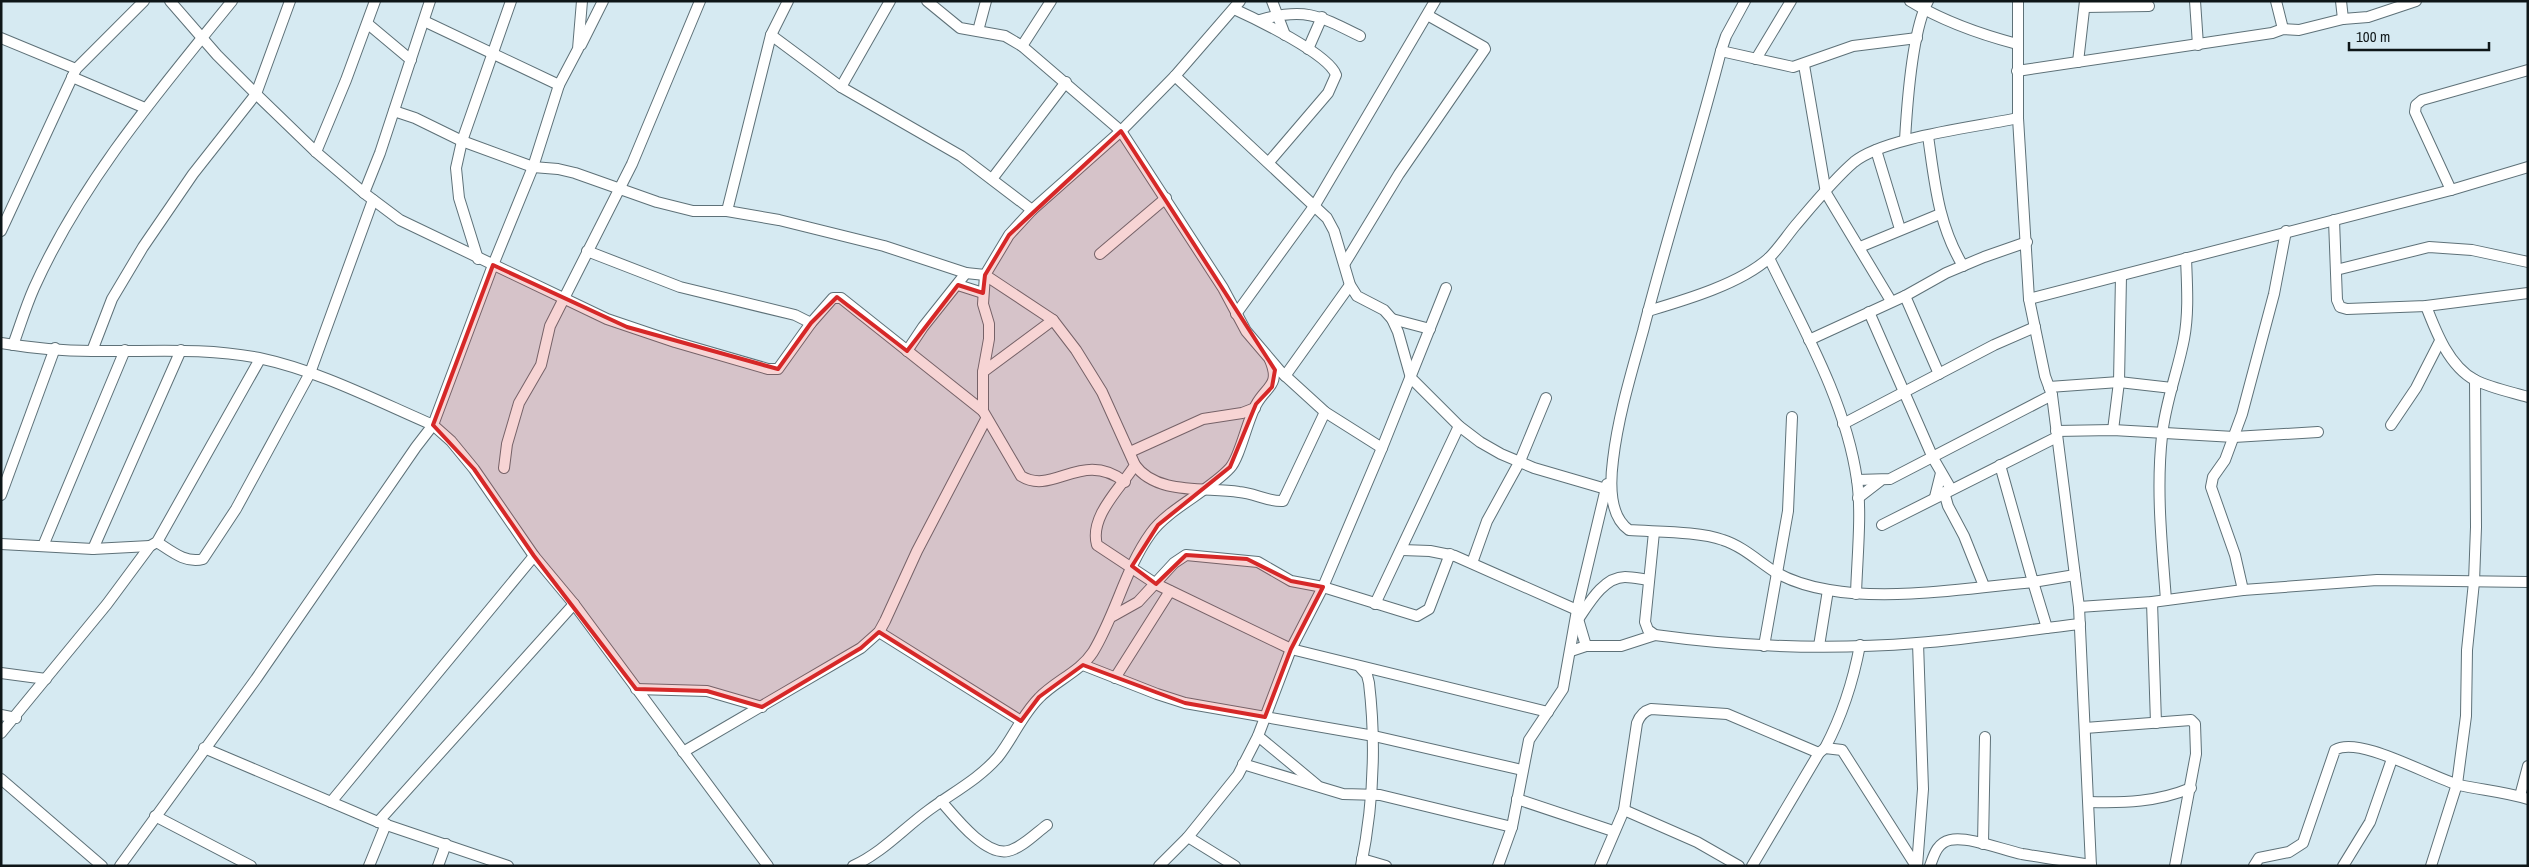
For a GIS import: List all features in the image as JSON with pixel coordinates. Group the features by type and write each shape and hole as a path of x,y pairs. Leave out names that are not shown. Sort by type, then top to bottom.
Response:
{"street":[{"path":"1,231 74,73 144,1"},
{"path":"170,1 202,38 256,94 316,152 364,193 400,220 478,259 565,297 588,310 627,327 768,369 778,369 811,322 833,298 841,298 985,415 1003,441 1021,476 1028,480 1042,481 1090,469 1113,472 1125,482"},
{"path":"13,345 33,290 63,232 144,108 232,1"},
{"path":"92,351 112,299 143,247 193,174 256,94 290,1"},
{"path":"316,152 368,24 375,1"},
{"path":"364,193 394,111 430,1"},
{"path":"478,259 459,198 456,168 462,141 511,1"},
{"path":"578,49 582,1"},
{"path":"120,866 256,679 416,447 433,426 493,265 533,167 559,85 603,1"},
{"path":"504,468 507,444 519,403 541,366 550,326 620,190 700,1"},
{"path":"726,211 771,35 788,1"},
{"path":"841,87 890,1"},
{"path":"928,1 956,26 1005,36 1022,46 1121,131 1223,288 1246,331 1285,376 1325,412 1382,448"},
{"path":"1022,46 1051,1"},
{"path":"1272,1 1284,35"},
{"path":"1236,314 1315,205 1429,16 1436,1"},
{"path":"1498,866 1512,827 1529,740 1563,689 1577,617 1630,379 1721,51 1726,36 1745,1"},
{"path":"1756,59 1791,1"},
{"path":"1910,1 1926,5 1975,33 2017,44"},
{"path":"1930,866 1936,848 1950,840 1965,840 1983,844 2044,862 2091,865 2079,607 2050,391 2029,299 2018,118 2018,1"},
{"path":"2196,1 2198,45"},
{"path":"2276,1 2283,29"},
{"path":"2341,1 2343,19"},
{"path":"2017,71 2198,45 2272,33 2283,29 2299,30 2343,19 2368,17 2416,1"},
{"path":"978,31 985,2"},
{"path":"2078,62 2085,4 2149,6"},
{"path":"683,752 861,648 879,632 985,415 983,372 989,324 983,304 985,275 1009,235 1032,210 1121,131 1175,76 1237,5 1322,57 1334,68 1336,75 1328,93 1269,162"},
{"path":"1905,140 1907,105 1917,38 1926,5"},
{"path":"1260,20 1276,15 1304,13 1322,17 1360,36"},
{"path":"1345,263 1399,174 1485,49 1484,46 1429,16"},
{"path":"1308,49 1322,17"},
{"path":"424,21 559,85"},
{"path":"368,24 411,60"},
{"path":"771,35 841,87 961,156 1032,210"},
{"path":"1,38 144,108"},
{"path":"1721,51 1793,67 1804,65 1828,53 1853,46 1917,38"},
{"path":"1804,65 1826,193 1891,301"},
{"path":"2451,190 2415,112 2416,105 2422,100 2528,70"},
{"path":"1175,76 1327,218 1334,231 1350,284 1357,296 1384,310 1392,319 1398,332 1411,378 1459,426 1480,442 1520,462 1606,490"},
{"path":"992,179 1066,82"},
{"path":"394,111 415,118 462,141 533,167 558,169 575,173 657,202 693,211 726,211 779,220 884,246 966,273 985,275 1053,320 1076,350 1102,392 1135,465 1142,475 1151,480 1180,488 1238,492 1283,501 1325,412"},
{"path":"1648,311 1694,297 1757,267 1769,258 1855,161 1876,150 1905,140 2018,118"},
{"path":"1928,136 1940,214 1947,234 1963,266"},
{"path":"1876,150 1900,230"},
{"path":"2029,299 2286,231 2451,190 2528,167"},
{"path":"1100,254 1166,198"},
{"path":"1,544 93,549 153,544 188,560 203,560 236,509 310,373 373,200"},
{"path":"1860,247 1940,214"},
{"path":"2334,220 2337,300 2340,307 2346,309 2426,306 2528,293"},
{"path":"2243,590 2235,555 2211,487 2213,477 2224,460 2234,437 2274,294 2286,231"},
{"path":"1809,340 1963,266 2027,242"},
{"path":"2336,270 2429,248 2472,250 2528,262"},
{"path":"587,251 680,287 794,315 811,322"},
{"path":"1769,258 1833,391 1843,424 1857,480 1856,594"},
{"path":"2166,600 2160,522 2162,433 2185,338 2188,304 2186,258"},
{"path":"907,351 923,327 966,273"},
{"path":"2113,430 2118,382 2121,276"},
{"path":"958,284 983,293"},
{"path":"1285,376 1350,284"},
{"path":"1160,866 1188,836 1238,774 1258,736 1291,649 1323,587 1411,378 1446,288"},
{"path":"1904,296 1939,374"},
{"path":"2426,306 2440,341 2462,371 2475,380 2528,397"},
{"path":"1869,312 1941,473 1940,494 1964,536 1984,586"},
{"path":"1392,319 1430,328"},
{"path":"983,372 1053,320"},
{"path":"1843,424 1994,345 2035,328"},
{"path":"2391,425 2416,388 2440,341"},
{"path":"1,344 92,351 209,351 260,358 310,373 433,426 451,441 474,469 534,556 574,604 768,866"},
{"path":"1,496 55,348"},
{"path":"43,546 125,350"},
{"path":"93,549 181,350"},
{"path":"1,733 16,718 153,544 260,358"},
{"path":"853,866 867,860 892,842 941,801 984,771 998,757 1027,711 1046,691 1083,665 1113,616 1132,566 1151,533 1158,525 1204,490 1230,467 1255,408 1272,387 1275,370 1270,360"},
{"path":"2431,866 2457,784 2466,716 2466,650 2474,582 2476,527 2475,380"},
{"path":"1857,480 1880,481 1890,479 1933,458 2050,391 2118,382 2172,388"},
{"path":"1472,563 1487,521 1520,462 1546,398"},
{"path":"1130,452 1204,419 1242,413 1255,408"},
{"path":"1764,646 1788,511 1792,417"},
{"path":"1375,604 1459,426"},
{"path":"1882,525 2056,434 2113,430 2234,437 2318,432"},
{"path":"1613,462 1615,512 1620,524 1629,530 1726,540 1777,573 1808,586 1856,594 1911,593 2033,582 2074,575"},
{"path":"2000,464 2046,628"},
{"path":"1135,465 1125,482 1105,508 1098,522 1097,545 1109,554 1132,566 1156,584 1291,649 1548,712"},
{"path":"1940,494 1941,473"},
{"path":"1858,498 1880,481"},
{"path":"1654,532 1646,622 1648,630 1655,635"},
{"path":"1402,550 1450,554 1472,563 1577,617 1586,646"},
{"path":"1113,616 1138,602 1174,563 1186,554 1252,560 1291,581 1323,587 1417,616 1429,610 1450,554"},
{"path":"331,802 534,556"},
{"path":"1577,617 1602,588 1612,581 1624,577 1649,580"},
{"path":"2079,607 2152,602 2243,590 2377,580 2528,582"},
{"path":"1819,646 1828,590"},
{"path":"1116,678 1170,591"},
{"path":"2152,602 2156,723"},
{"path":"369,866 382,823 574,604"},
{"path":"1571,651 1586,646 1621,646 1655,635 1722,644 1764,646 1860,645 1918,643 2080,624"},
{"path":"879,632 1021,721"},
{"path":"1916,866 1922,789 1918,643"},
{"path":"1752,866 1840,720 1851,688 1860,645"},
{"path":"1083,665 1184,703 1374,736 1522,770"},
{"path":"1360,667 1370,683 1374,736 1370,795 1361,862 1386,866"},
{"path":"1,673 46,679"},
{"path":"636,689 707,691 762,707"},
{"path":"1600,866 1613,831 1624,810 1637,723 1639,717 1651,709 1727,714 1805,748 1842,750 1916,866"},
{"path":"1,715 16,718"},
{"path":"2085,728 2191,720 2195,724 2196,754 2175,866"},
{"path":"1258,736 1320,788"},
{"path":"1983,844 1985,737"},
{"path":"2254,866 2259,858 2289,852 2303,842 2336,750 2343,745 2354,746 2457,784 2524,798 2528,766"},
{"path":"204,748 382,823 508,866"},
{"path":"1805,748 1812,765"},
{"path":"2343,866 2370,822 2392,759"},
{"path":"1243,764 1343,794 1380,795 1512,827"},
{"path":"1,779 102,866"},
{"path":"2089,802 2146,801 2191,788"},
{"path":"1517,799 1613,831"},
{"path":"941,801 963,826 996,851 1008,851 1019,846 1047,825"},
{"path":"1624,810 1697,842 1739,866"},
{"path":"155,816 251,866"},
{"path":"1188,836 1236,866"},
{"path":"1898,836 1919,836"},
{"path":"438,866 446,844"}],"highlighted area":[{"path":"1121,131 1275,370 1272,387 1256,404 1230,467 1158,525 1132,566 1156,584 1186,555 1247,559 1291,581 1323,587 1291,649 1265,717 1185,703 1083,665 1039,697 1021,721 879,632 861,648 762,707 707,691 636,689 534,556 474,469 433,425 493,265 627,327 778,369 811,323 837,297 907,351 958,285 983,293 985,275 1009,235"}]}
